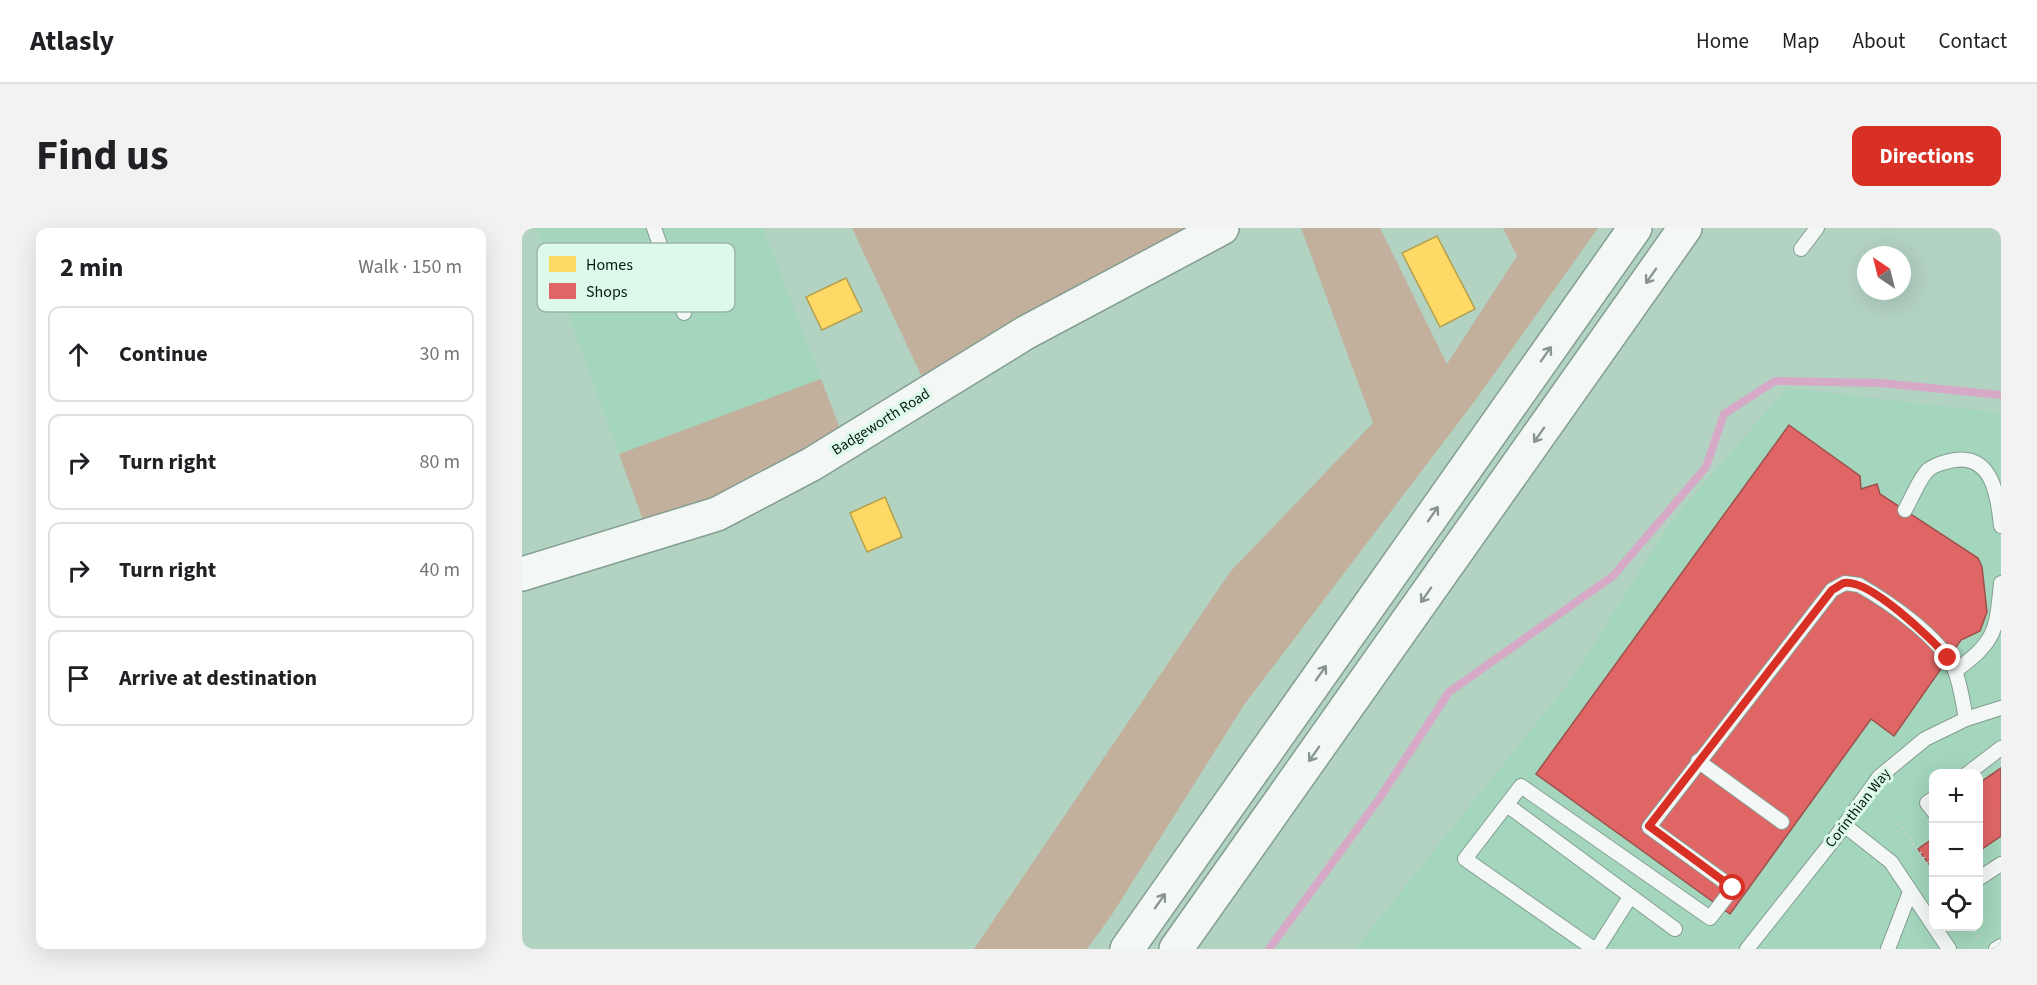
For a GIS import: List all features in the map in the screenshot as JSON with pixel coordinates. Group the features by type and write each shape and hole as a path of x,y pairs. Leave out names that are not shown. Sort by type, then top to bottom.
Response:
{"main road":[{"name":"Badgeworth Road","path":"522,574 717,514 812,464 1025,333 1222,228"},
{"path":"1127,949 1635,228"},
{"path":"1176,949 1685,228"}],"lane":[{"path":"654,228 659,243"},
{"path":"1801,249 1816,228"},
{"path":"1905,510 1929,469 1949,461 1964,459 1984,467 1997,491 2001,526"},
{"path":"1630,897 1595,949 1465,859 1521,786 1710,918 1733,888 1649,826 1832,590 1845,583 1859,585 1871,592 1924,633 1948,658 1955,671 1966,719"},
{"path":"1955,671 1982,650 1997,627 2001,584"},
{"name":"Corinthian Way","path":"1747,949 1879,777 1925,740 1966,719 2001,708"},
{"path":"1974,769 2001,748"},
{"path":"1698,761 1782,822"},
{"path":"1507,805 1676,929"},
{"path":"1844,825 1891,862 1910,892 1929,912"},
{"path":"1981,877 2001,864"},
{"path":"1888,949 1910,892"},
{"path":"1939,931 1949,949"},
{"path":"1996,949 2001,945"}],"path":[{"path":"1899,823 1929,866"}],"shaded area":[{"path":"537,228 763,228 821,379 619,454 567,312 735,312 735,243 542,243"},
{"path":"852,228 1213,228 929,392"},
{"path":"1301,228 1380,228 1447,364 1517,256 1503,228 1598,228 1477,398 1244,705 1111,916 1087,949 974,949 1230,572 1373,423"},
{"path":"821,379 846,444 648,534 619,454"},
{"path":"1787,388 2001,413 2001,949 1355,949 1572,679 1670,523"}],"building: Homes":[{"path":"1437,236 1475,309 1440,327 1402,253"},
{"path":"846,278 862,311 822,330 806,297"},
{"path":"885,497 902,537 867,552 850,513"}],"building: Shops":[{"path":"1789,425 1860,476 1861,489 1877,484 1880,494 1978,558 1982,567 1987,612 1980,631 1961,640 1894,736 1871,719 1730,914 1536,774"},
{"path":"2001,768 2001,836 1983,848 1983,823 1983,781"},
{"path":"1929,841 1929,864 1918,849"}],"waterway":[{"path":"1269,949 1379,799 1449,692 1613,576 1706,467 1724,414 1775,381 1881,383 2001,395"}],"route":[{"path":"1733,888 1649,826 1832,590 1845,583 1859,585 1871,592 1932,639 1948,658"}]}
